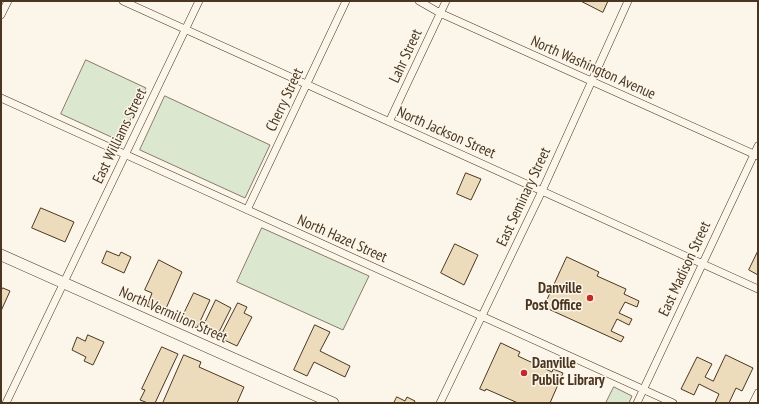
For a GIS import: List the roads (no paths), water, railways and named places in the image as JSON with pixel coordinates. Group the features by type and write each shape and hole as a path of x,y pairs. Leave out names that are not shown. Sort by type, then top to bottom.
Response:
{"main road":[{"name":"North Vermilion Street","path":"1,255 333,403"}],"street":[{"path":"1,15 8,1"},
{"name":"North Jackson Street","path":"123,1 758,289"},
{"name":"East Williams Street","path":"6,403 199,1"},
{"name":"Cherry Street","path":"247,210 346,1"},
{"name":"North Washington Avenue","path":"419,1 440,13 756,155"},
{"name":"Lahr Street","path":"389,122 446,1"},
{"name":"East Seminary Street","path":"440,403 542,191 628,1"},
{"name":"North Hazel Street","path":"1,98 673,403"},
{"name":"East Madison Street","path":"636,403 702,263 756,155 758,146"},
{"path":"753,403 758,393"}],"place":[{"name":"Danville Post Office","path":"590,298"},
{"name":"Danville Public Library","path":"524,373"}]}
